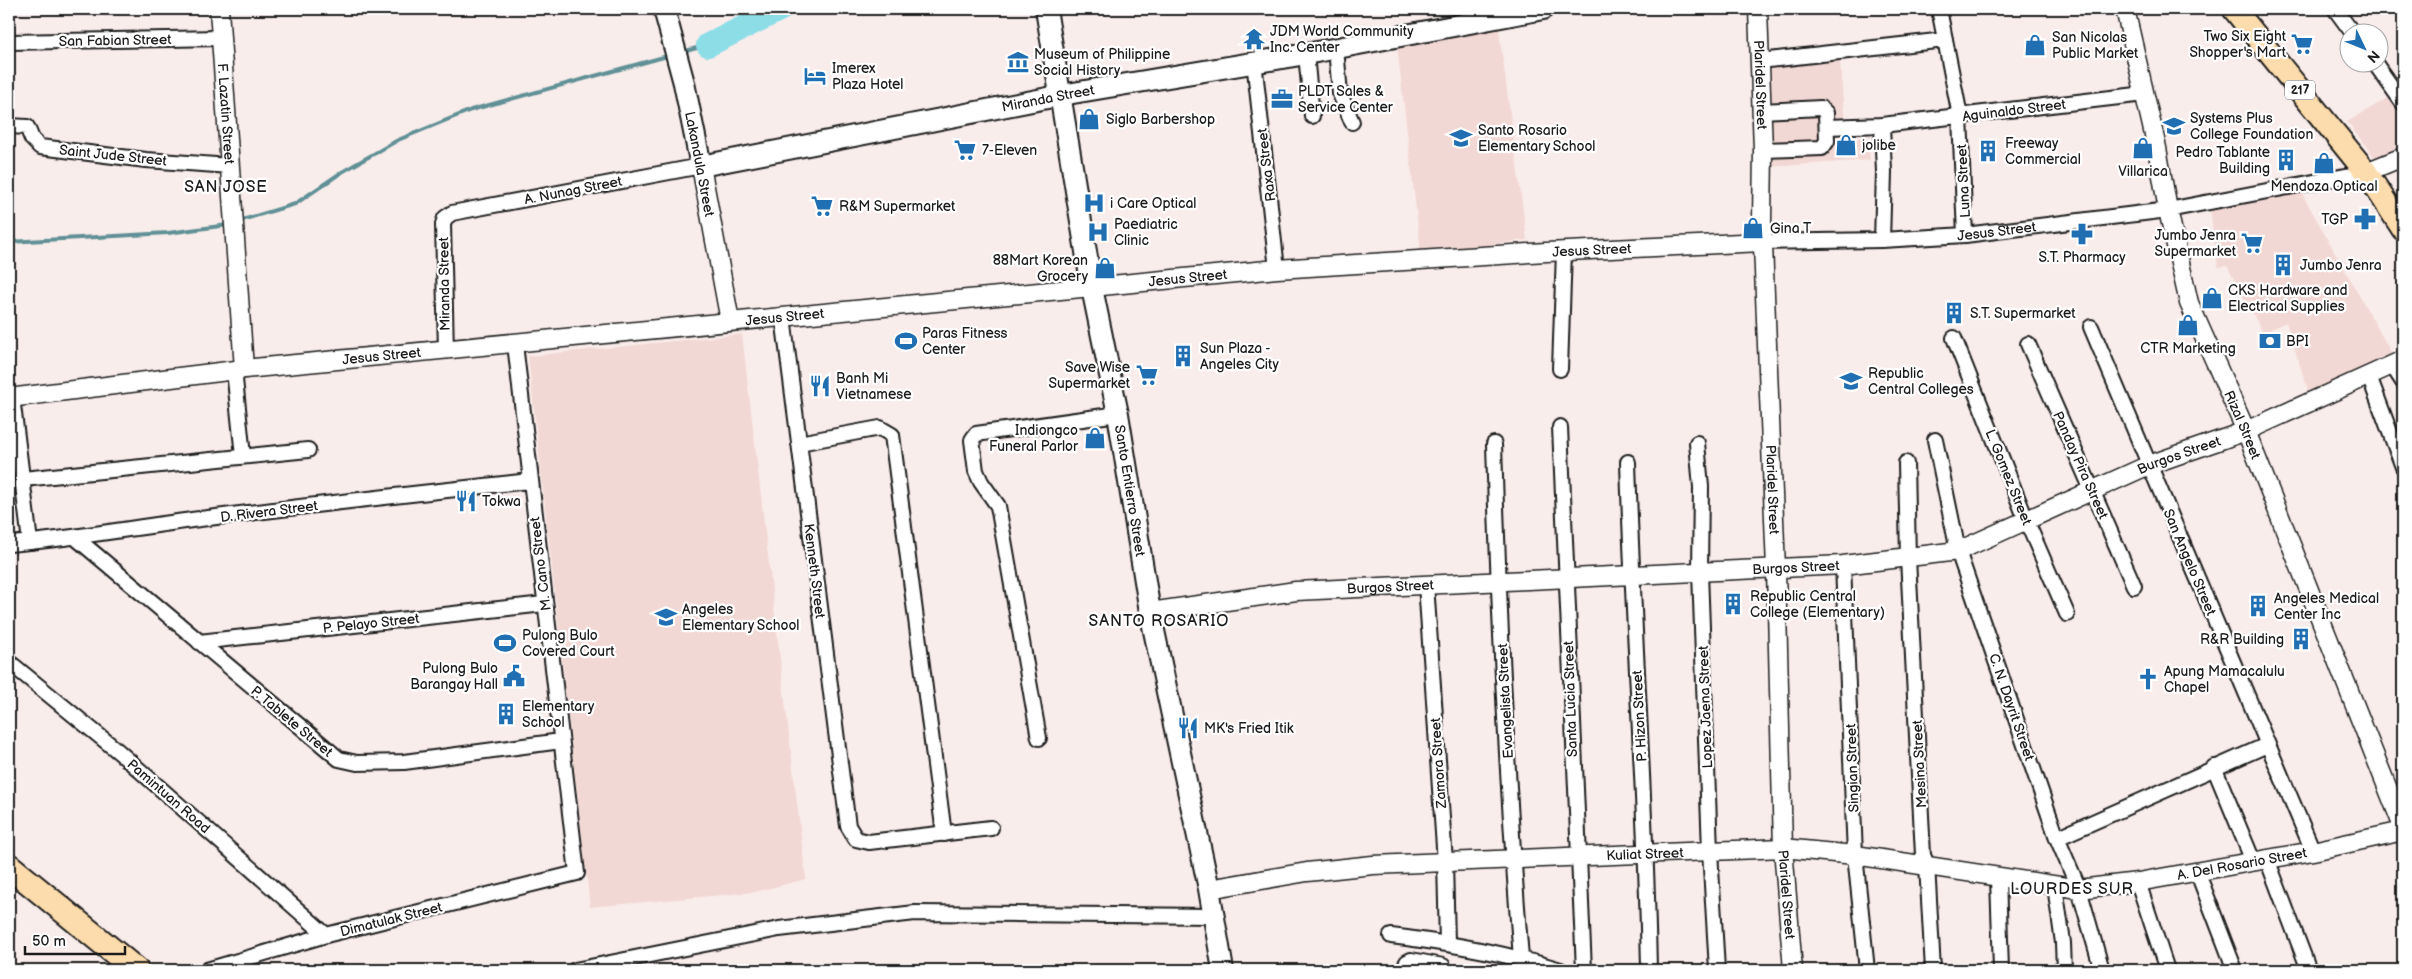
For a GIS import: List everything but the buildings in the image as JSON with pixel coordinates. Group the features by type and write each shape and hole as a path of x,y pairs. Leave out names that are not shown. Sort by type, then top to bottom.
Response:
{"highway":[{"path":"9,866 136,970"}],"main road":[{"name":"Lakandula Street","path":"664,9 684,83 701,166"},
{"name":"Santo Entierro Street","path":"1046,9 1092,288 1118,414 1150,612 1209,890 1223,970"},
{"name":"Miranda Street","path":"701,166 1060,96 1254,61 1306,54 1543,9"},
{"name":"217","path":"2234,9 2366,172 2403,229"}],"street":[{"name":"F. Lazatin Street","path":"219,9 237,254 239,370"},
{"name":"Plaridel Street","path":"1758,9 1763,150 1763,242 1776,569 1783,848 1793,970"},
{"name":"Luna Street","path":"1939,9 1960,116 1965,234"},
{"name":"Rizal Street","path":"2125,9 2189,303 2246,430 2403,829"},
{"path":"2335,9 2345,22"},
{"name":"San Fabian Street","path":"9,42 221,38"},
{"path":"1760,61 1945,40"},
{"path":"1336,48 1340,94 1352,122"},
{"path":"1306,54 1312,116"},
{"name":"Raxa Street","path":"1254,61 1278,269"},
{"path":"2381,72 2403,104"},
{"name":"Aguinaldo Street","path":"1827,126 1882,125 2145,94"},
{"path":"1762,111 1821,108 1826,113 1827,126 1827,142 1822,148 1763,150"},
{"path":"1882,125 1884,152 1882,240"},
{"name":"Saint Jude Street","path":"9,126 27,127 32,139 40,147 146,160 230,166"},
{"path":"2366,172 2403,157"},
{"name":"A. Nunag Street","path":"445,218 452,213 701,166"},
{"name":"Lakandula Street","path":"701,166 730,321"},
{"name":"Jesus Street","path":"10,397 239,370 1278,269 1564,251 1763,242 1882,240 1965,234 2168,210 2366,172"},
{"name":"Miranda Street","path":"445,218 443,224 446,351"},
{"path":"1560,369 1564,251"},
{"name":"Kenneth Street","path":"783,317 848,826 856,839 862,841 944,834"},
{"name":"San Angelo Street","path":"2091,327 2313,851"},
{"name":"L. Gomez Street","path":"1954,338 2027,522 2067,614"},
{"name":"M. Cano Street","path":"515,344 560,741 577,872"},
{"name":"Panday Pira Street","path":"2028,344 2134,586"},
{"path":"2398,363 2403,382"},
{"name":"Burgos Street","path":"1150,612 1296,591 1844,565 1958,551 2027,522 2150,465 2246,430 2398,363"},
{"path":"239,370 243,456"},
{"path":"2369,376 2403,467"},
{"path":"10,397 16,428 30,542"},
{"path":"1039,738 998,506 981,482 976,470 972,440 976,434 1118,414"},
{"name":"Santa Lucia Street","path":"1560,427 1577,857 1584,970"},
{"path":"799,443 880,428 892,435 944,834 991,828"},
{"name":"C. N. Dayrit Street","path":"1935,440 1958,551 2057,838 2079,889 2102,970"},
{"name":"Lopez Jaena Street","path":"1697,443 1700,486 1700,572 1710,851 1717,970"},
{"name":"Evangelista Street","path":"1494,444 1498,580 1520,958"},
{"path":"23,479 308,450"},
{"name":"P. Hizon Street","path":"1628,462 1631,576 1647,853 1649,970"},
{"name":"Mesina Street","path":"1906,463 1908,558 1924,855 1927,866 1933,970"},
{"name":"D. Rivera Street","path":"9,544 76,538 197,520 530,481"},
{"name":"P. Tablete Street","path":"76,538 339,760 357,763 404,762 560,741"},
{"name":"Singian Street","path":"1844,565 1855,855 1867,970"},
{"name":"Zamora Street","path":"1426,584 1445,862 1447,943"},
{"name":"P. Pelayo Street","path":"199,642 544,604"},
{"name":"Pamintuan Road","path":"9,662 119,752 326,935"},
{"path":"2057,838 2267,745"},
{"path":"2214,767 2260,860 2309,970"},
{"name":"A. Del Rosario Street","path":"2079,889 2138,882 2313,851 2403,829"},
{"name":"Kuliat Street","path":"1209,890 1308,872 1372,865 1783,848 1855,855 2079,889"},
{"name":"Dimatulak Street","path":"207,970 326,935 577,872"},
{"path":"2197,872 2235,970"},
{"path":"1998,878 2001,970"},
{"path":"2138,882 2167,970"},
{"path":"2055,886 2063,943 2064,970"},
{"path":"575,970 779,929 914,914 1213,916"},
{"path":"1391,936 1447,943 1520,958 1561,970"},
{"path":"1404,970 1407,962 1411,960 1442,968"}],"shaded area":[{"name":"Santo Rosario Elementary School","path":"1498,23 1527,240 1421,253 1396,37"},
{"path":"1840,61 1846,139 1868,137 1870,160 1767,167 1763,66"},
{"path":"2393,95 2403,109 2403,148 2376,159 2347,122"},
{"path":"2300,190 2396,361 2311,400 2286,322 2263,333 2227,266 2218,267 2210,209"},
{"name":"Angeles Elementary School","path":"742,334 806,879 755,892 590,907 528,356"}],"waterway":[{"path":"708,45 781,9"},
{"path":"682,52 708,45"},
{"path":"239,221 295,204 342,172 398,140 471,110 671,55"},
{"path":"9,242 168,233 228,225"}],"place":[{"name":"JDM World Community Inc. Center","path":"1254,39"},
{"name":"Two Six Eight Shopper's Mart","path":"2302,44"},
{"name":"San Nicolas Public Market","path":"2035,45"},
{"name":"Museum of Philippine Social History","path":"1018,62"},
{"name":"Imerex Plaza Hotel","path":"815,76"},
{"name":"PLDT Sales & Service Center","path":"1282,99"},
{"name":"Siglo Barbershop","path":"1089,119"},
{"name":"Systems Plus College Foundation","path":"2174,126"},
{"name":"Santo Rosario Elementary School","path":"1461,138"},
{"name":"jolibe","path":"1846,145"},
{"name":"Villarica","path":"2143,148"},
{"name":"7-Eleven","path":"965,150"},
{"name":"Freeway Commercial","path":"1988,151"},
{"name":"Pedro Tablante Building","path":"2286,160"},
{"name":"Mendoza Optical","path":"2324,163"},
{"name":"i Care Optical","path":"1094,203"},
{"name":"R&M Supermarket","path":"822,206"},
{"name":"TGP","path":"2365,219"},
{"name":"Gina T","path":"1753,228"},
{"name":"Paediatric Clinic","path":"1098,232"},
{"name":"S.T. Pharmacy","path":"2082,234"},
{"name":"Jumbo Jenra Supermarket","path":"2252,243"},
{"name":"Jumbo Jenra","path":"2283,265"},
{"name":"88Mart Korean Grocery","path":"1105,268"},
{"name":"CKS Hardware and Electrical Supplies","path":"2212,298"},
{"name":"S.T. Supermarket","path":"1954,313"},
{"name":"CTR Marketing","path":"2188,325"},
{"name":"Paras Fitness Center","path":"906,341"},
{"name":"BPI","path":"2270,341"},
{"name":"Sun Plaza - Angeles City","path":"1183,356"},
{"name":"Save Wise Supermarket","path":"1147,375"},
{"name":"Republic Central Colleges","path":"1851,381"},
{"name":"Banh Mi Vietnamese","path":"820,386"},
{"name":"Indiongco Funeral Parlor","path":"1095,438"},
{"name":"Tokwa","path":"466,501"},
{"name":"Republic Central College (Elementary)","path":"1733,604"},
{"name":"Angeles Medical Center Inc","path":"2258,606"},
{"name":"Angeles Elementary School","path":"666,617"},
{"name":"R&R Building","path":"2301,639"},
{"name":"Pulong Bulo Covered Court","path":"505,643"},
{"name":"Pulong Bulo Barangay Hall","path":"514,676"},
{"name":"Apung Mamacalulu Chapel","path":"2148,679"},
{"name":"Elementary School","path":"506,714"},
{"name":"MK's Fried Itik","path":"1188,728"}],"district":[{"name":"SAN JOSE","path":"226,186"},
{"name":"SANTO ROSARIO","path":"1159,620"},
{"name":"LOURDES SUR","path":"2072,888"}]}
